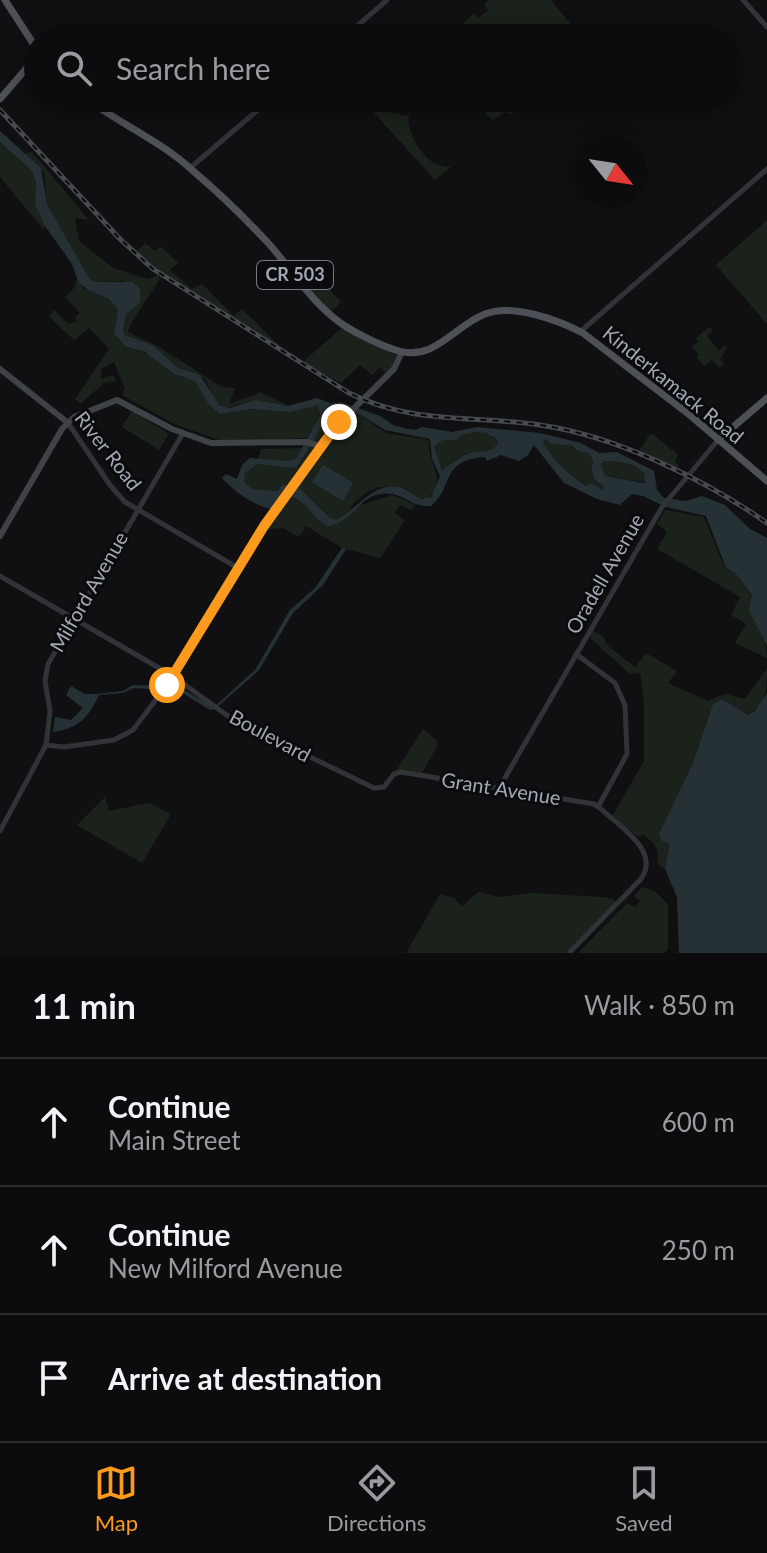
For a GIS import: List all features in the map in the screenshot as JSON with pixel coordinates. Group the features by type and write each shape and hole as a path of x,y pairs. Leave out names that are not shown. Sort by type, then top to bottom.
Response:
{"main road":[{"path":"5,0 24,34"},
{"path":"0,99 24,64"},
{"name":"Kinderkamack Road","path":"106,112 190,168 268,243 332,317 366,337 402,352 413,353 433,348 480,316 501,310 523,312 580,332 677,405 767,481"},
{"path":"392,371 402,352"},
{"path":"0,536 67,422 117,400 183,433 217,444 308,443 320,446 339,422 413,353"},
{"name":"River Road","path":"0,369 67,422"},
{"name":"Oradell Avenue","path":"718,440 767,398"}],"street":[{"path":"359,24 387,0"},
{"path":"743,0 767,27"},
{"path":"190,168 256,112"},
{"path":"580,332 767,169"},
{"name":"River Road","path":"67,422 116,493 139,510 238,568"},
{"name":"Milford Avenue","path":"0,831 46,745 50,711 45,688 46,670 183,433"},
{"name":"Oradell Avenue","path":"499,788 662,507 718,440"},
{"path":"46,745 64,747 118,739 133,730 173,676 238,568 320,446"},
{"name":"Boulevard","path":"0,576 173,676 232,719 374,788 380,788"},
{"path":"576,654 615,683 625,705 627,754 598,807"},
{"name":"Grant Avenue","path":"380,788 394,774 401,772 598,807 620,826 644,851 647,870 569,953"}],"shaded area":[{"path":"489,0 551,0 571,24 462,24 474,13 478,18 488,10 484,5"},
{"path":"374,112 409,116 410,129 421,151 432,162 451,167 435,180"},
{"path":"485,112 505,112 493,120"},
{"path":"0,131 41,168 47,204 89,278 94,282 132,282 140,289 140,302 126,314 125,335 154,346 178,368 200,375 220,406 230,408 255,400 288,406 317,398 330,403 341,402 408,429 422,427 452,432 477,427 540,433 581,443 599,453 617,452 654,471 657,490 664,498 686,501 702,496 725,505 750,529 767,538 767,646 749,611 752,595 736,574 726,568 706,516 666,507 632,494 620,505 597,499 564,483 534,445 528,455 519,461 501,455 487,461 485,457 461,463 431,506 416,504 393,494 376,495 344,520 328,526 292,497 285,495 275,510 246,498 222,478 226,474 237,479 242,465 250,458 296,459 320,415 318,405 290,412 252,409 220,414 209,405 195,381 174,374 145,352 126,347 114,334 118,310 109,299 79,283 72,264 45,226 35,205 36,183 32,171 0,142","holes":["333,408 359,414 385,430 430,439 432,459 440,476 431,497 422,499 405,489 385,487 336,520 330,518 296,485 282,485 278,491 252,489 244,482 245,473 257,464 296,468","488,433 498,443 489,450 462,456 442,471 434,446 443,440 456,440 462,435","546,439 551,444 573,446 588,453 594,462 591,467 595,480 604,486 604,490 592,484 586,486 573,476 543,442","611,461 632,465 645,474 645,483 605,476 601,464"]},
{"path":"0,142 32,171 36,183 35,205 45,226 43,229 0,177"},
{"path":"32,152 89,220 75,218 79,241 113,268 147,279 158,275 160,279 128,332 159,347 222,387 235,388 229,404 261,392 288,406 255,402 229,408 220,406 204,378 178,368 154,346 125,335 126,314 139,302 124,281 94,282 89,278 47,204 44,172 25,153"},
{"path":"767,220 767,324 716,265"},
{"path":"145,243 155,251 160,246 178,263 170,270 192,289 202,284 234,316 242,309 284,350 154,268 136,252"},
{"path":"310,267 341,302 329,313 298,278"},
{"path":"77,277 83,288 109,299 118,310 115,336 126,347 150,355 174,374 195,381 209,405 220,414 252,409 290,412 318,404 320,415 307,438 225,442 174,424 122,395 125,389 114,362 101,369 101,379 112,375 117,381 104,383 80,404 75,399 109,349 89,328 74,340 49,317 54,310 69,324 77,321 75,317 80,313 65,297 74,288"},
{"path":"345,325 402,352 388,375 380,367 372,375 360,365 341,383 303,362"},
{"path":"709,327 713,330 707,336 719,351 725,345 727,347 720,359 724,364 719,368 712,360 704,366 692,347 698,341 696,338"},
{"path":"340,407 357,413 386,433 429,440 437,478 434,491 428,498 413,499 406,488 380,487 368,491 349,509 392,495 416,505 412,510 400,505 395,513 405,520 380,558 342,548 306,526 299,537 283,528 265,530 275,510 279,491 252,489 244,482 244,473 257,464 261,449 307,448 333,408"},
{"path":"132,411 169,434 159,450 122,427"},
{"path":"488,433 498,443 489,450 462,456 442,471 434,446 443,440 456,440 462,435"},
{"path":"651,433 678,455 675,462 679,465 677,468 638,452"},
{"path":"546,439 551,444 573,446 576,450 587,452 594,462 591,467 595,480 604,486 604,490 587,486 568,472 547,449 543,442"},
{"path":"605,461 636,467 645,473 645,482 605,476 601,465"},
{"path":"323,465 353,483 343,501 312,482"},
{"path":"665,510 704,517 725,568 736,574 752,596 752,614 764,641 767,658 735,643 746,624 731,615 740,597 657,549 667,532 657,524"},
{"path":"342,548 346,549 323,585 293,613 259,670 215,709 210,710 179,691 134,688 123,693 99,695 82,721 53,732 55,717 71,720 83,708 66,695 71,686 85,694 123,691 133,685 179,687 214,707 255,670 290,610 315,588"},
{"path":"590,629 603,636 608,646 635,667 646,653 677,671 668,683 708,701 725,694 745,699 767,668 764,695 754,711 747,715 722,699 713,704 693,763 665,869 658,864 657,850 650,840 642,834 639,837 611,818 644,761 644,703 640,673 630,674 591,639"},
{"path":"767,693 767,953 679,953 677,897 665,869 670,843 662,841 659,834 693,763 713,704 722,699 748,715 755,711"},
{"path":"423,729 437,741 437,746 421,775 394,774"},
{"path":"105,797 109,811 149,803 171,814 142,863 77,825"},
{"path":"642,887 655,891 668,904 668,949 664,953 578,953 627,903 635,907 640,901 634,896"},
{"path":"478,892 498,897 533,893 602,897 618,903 569,953 406,953 440,894 454,898 462,906"}],"railway":[{"path":"0,110 120,239 153,269 349,393 373,403 420,415 540,425 599,439 688,476 767,523"}],"route":[{"path":"167,685 264,526 339,422"}]}
